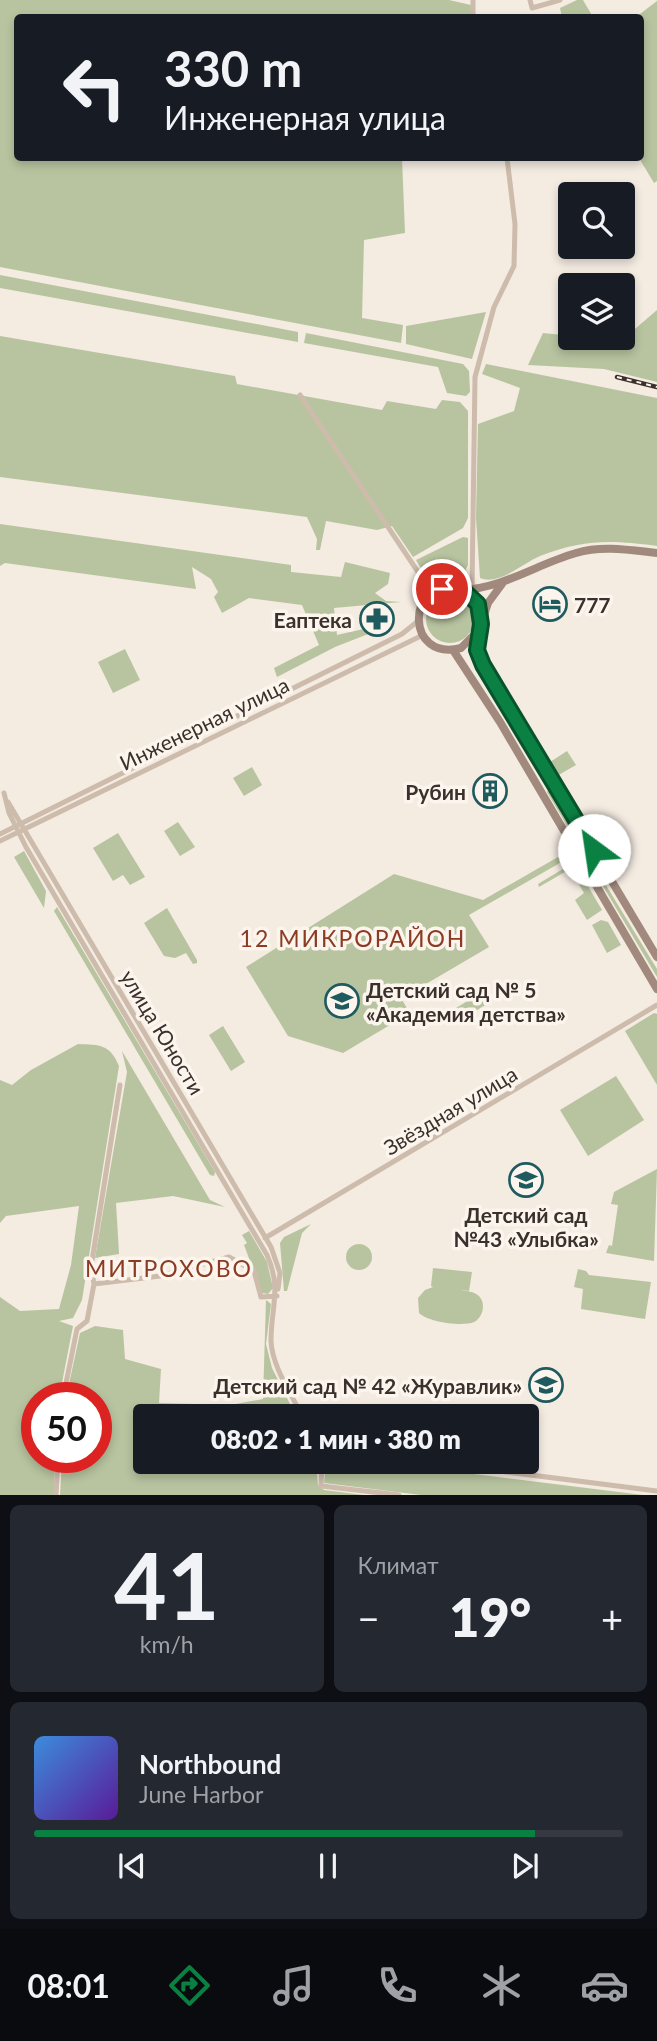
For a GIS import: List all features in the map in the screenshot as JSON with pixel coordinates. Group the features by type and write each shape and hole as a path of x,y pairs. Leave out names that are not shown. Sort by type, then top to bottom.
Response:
{"main road":[{"path":"435,591 449,587 467,590 504,582 555,559 587,550 657,553"},
{"path":"504,582 488,603 480,627 477,650 483,665 657,957"},
{"path":"418,621 423,635 433,645 453,650 469,644 480,627 478,604 467,590"},
{"name":"Инженерная улица","path":"418,621 421,606 435,591"},
{"path":"453,650 481,690 657,989"}],"street":[{"path":"530,0 532,8 560,0"},
{"path":"467,590 475,379 494,307 514,266 514,212 507,161"},
{"path":"300,395 422,578 435,591"},
{"name":"Инженерная улица","path":"0,834 402,634 418,621"},
{"name":"Инженерная улица","path":"0,841 400,643 423,635"},
{"name":"улица Юности","path":"0,785 18,825 266,1237 280,1273 271,1342 277,1365 296,1404"},
{"name":"улица Юности","path":"22,831 259,1241 270,1262 277,1294"},
{"name":"Звёздная улица","path":"259,1241 657,1006"},
{"path":"66,1382 77,1329 87,1321 93,1284 91,1267 121,1085"},
{"path":"93,1284 160,1276 229,1256 254,1271 261,1297 277,1294"},
{"path":"56,1495 57,1473"},
{"path":"321,1474 321,1486 399,1495"},
{"path":"523,1474 657,1491"}],"green space":[{"path":"0,0 449,0 471,5 471,14 14,14 14,161 402,161 405,233 364,240 362,318 403,325 401,343 0,267"},
{"path":"583,0 591,14 561,14 560,8"},
{"path":"657,1 657,181 654,183 641,161 644,161 644,14 640,14"},
{"path":"0,275 298,332 298,342 0,288"},
{"path":"657,310 657,382 604,369 528,365 543,333 558,335 558,350 635,350 635,329"},
{"path":"486,312 472,359 406,344 406,326"},
{"path":"306,333 463,364 469,371 470,392 466,396 447,393 438,367 304,343"},
{"path":"0,336 235,376 237,384 382,410 387,401 436,409 442,400 460,402 468,411 468,518 463,528 413,557 392,526 377,530 326,521 320,550 316,550 317,539 307,517 0,477"},
{"path":"486,364 657,398 657,546 598,542 570,546 540,556 495,579 480,578 476,518 478,424 514,411 520,388 482,374"},
{"path":"0,524 291,565 291,572 341,577 345,562 390,573 388,584 375,593 386,601 401,602 334,608 337,635 377,626 381,629 335,647 277,677 274,668 319,645 302,605 249,598 222,613 214,597 218,592 211,579 192,567 196,589 5,563 0,566"},
{"path":"463,537 468,538 468,565 461,579 445,580 425,573 416,560"},
{"path":"450,595 459,596 467,602 473,610 473,628 467,636 459,642 450,643 441,642 433,636 427,628 426,619 427,610 433,602 441,596"},
{"path":"125,649 140,680 113,693 98,662"},
{"path":"567,751 576,765 555,777 547,764"},
{"path":"252,767 262,785 244,796 233,778"},
{"path":"548,790 657,969 657,977 547,792"},
{"path":"178,822 195,847 180,856 164,831"},
{"path":"118,833 145,877 130,885 123,875 113,881 93,848"},
{"path":"24,851 46,891 44,908 14,857"},
{"path":"558,857 565,860 469,915 489,947 414,991 399,995 410,1013 343,1053 288,1036 246,967 394,874 483,900"},
{"path":"571,864 576,866 602,910 587,920 575,900 584,893 570,869 539,887 538,884"},
{"path":"57,907 215,1172 214,1176 210,1175 54,911"},
{"path":"167,908 197,963 193,964 186,953 175,958 164,956 144,923"},
{"path":"601,920 608,922 621,945 607,953 592,925"},
{"path":"481,993 487,1004 452,1025 446,1014"},
{"path":"654,1013 657,1014 657,1085 625,1031"},
{"path":"223,1026 245,1062 231,1071 209,1035"},
{"path":"78,1044 103,1047 112,1053 119,1066 82,1300 73,1318 59,1321 73,1326 62,1382 21,1382 21,1473 55,1473 54,1495 0,1495 0,1297 20,1311 59,1309 71,1265 79,1206 6,1216 0,1223 0,1080 12,1085 31,1070"},
{"path":"122,1051 210,1200 225,1207 173,1196 116,1203 119,1254 95,1258 127,1072"},
{"path":"616,1076 644,1120 588,1156 560,1110"},
{"path":"657,1169 654,1261 606,1253 609,1245 612,1246 618,1205 611,1204 614,1192"},
{"path":"311,1224 302,1233 287,1291 284,1291 280,1243 284,1237"},
{"path":"249,1231 267,1262 273,1288 268,1294 262,1293 244,1245 247,1243 242,1235"},
{"path":"359,1244 369,1247 372,1257 369,1267 359,1270 349,1267 346,1257 349,1247"},
{"path":"433,1268 472,1272 469,1291 460,1290 474,1293 482,1300 483,1308 477,1320 454,1324 430,1319 419,1313 418,1298 425,1290 433,1287"},
{"path":"578,1269 589,1275 651,1282 645,1319 581,1309 583,1289 574,1287"},
{"path":"266,1300 271,1304 266,1344 272,1368 290,1404 236,1404 263,1399"},
{"path":"95,1326 123,1330 125,1359 161,1369 159,1403 194,1404 133,1404 133,1474 317,1474 318,1485 324,1490 364,1495 60,1495 61,1473 112,1473 112,1382 69,1382 80,1333"},
{"path":"325,1474 474,1474 643,1495 421,1495 324,1483"}],"railway":[{"path":"617,377 657,387"}],"place":[{"name":"777","path":"550,604"},
{"name":"Еаптека","path":"377,619"},
{"name":"Рубин","path":"490,791"},
{"name":"Детский сад № 5 «Академия детства»","path":"342,1001"},
{"name":"Детский сад №43 «Улыбка»","path":"526,1180"},
{"name":"Детский сад № 42 «Журавлик»","path":"546,1385"}],"district":[{"name":"12 МИКРОРАЙОН","path":"353,938"},
{"name":"МИТРОХОВО","path":"169,1268"}],"route":[{"path":"442,589 449,587 463,590 478,604 481,624 477,650 483,665 594,850"}]}
